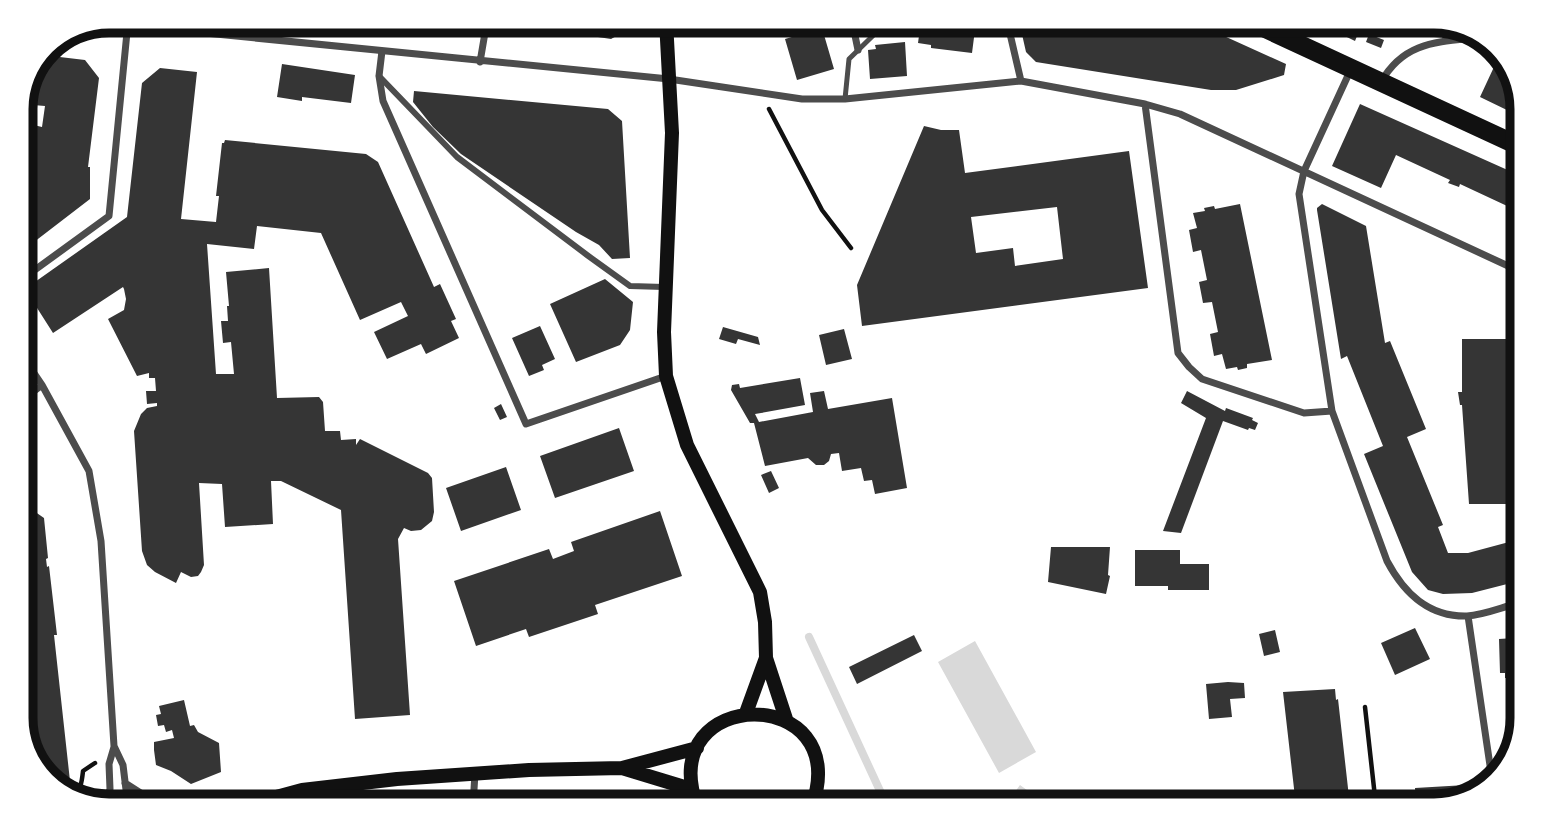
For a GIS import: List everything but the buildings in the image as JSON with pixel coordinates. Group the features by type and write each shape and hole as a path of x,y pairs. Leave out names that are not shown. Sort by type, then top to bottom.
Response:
{"highway":[{"path":"1275,33 1510,142"}],"main road":[{"path":"667,33 672,133 666,287 666,376 687,445 760,592 766,658 787,722"},
{"path":"746,713 766,658"},
{"path":"693,794 690,768 697,748 709,731 726,719 746,713 767,714 787,722 802,733 813,750 818,768 816,794"},
{"path":"287,794 302,790 475,773 622,768 697,748"},
{"path":"622,768 691,789"}],"street":[{"path":"33,271 108,216 127,33"},
{"path":"219,33 480,62 669,79 803,99 845,99 1021,81 1145,104 1180,114 1510,266"},
{"path":"480,62 485,33"},
{"path":"854,33 858,50"},
{"path":"1010,33 1021,81"},
{"path":"1381,83 1394,62 1415,48 1463,39"},
{"path":"382,51 379,76 383,101 526,424 666,376"},
{"path":"1351,68 1304,171 1299,194 1332,411 1387,561 1399,583 1419,603 1433,611 1468,616 1510,605"},
{"path":"379,76 457,157 587,255 630,286 666,287"},
{"path":"1145,104 1178,353 1188,367 1202,379 1304,413 1332,411"},
{"path":"33,372 89,471 101,541 114,746 109,764 108,794"},
{"path":"33,392 42,385"},
{"path":"1468,616 1490,767"},
{"path":"114,746 123,765 126,794"},
{"path":"474,794 475,773"},
{"path":"125,783 142,794"},
{"path":"302,790 303,794"}],"lane":[{"path":"845,99 849,59 876,33"}],"path":[{"path":"761,93 822,210 851,248"},
{"path":"1365,707 1375,794"},
{"path":"80,787 83,771 96,762"}],"shaded area":[{"path":"975,641 1036,752 999,773 938,662"},
{"path":"1020,785 1032,794 1014,794"}],"waterway":[{"path":"809,637 881,794"}]}
